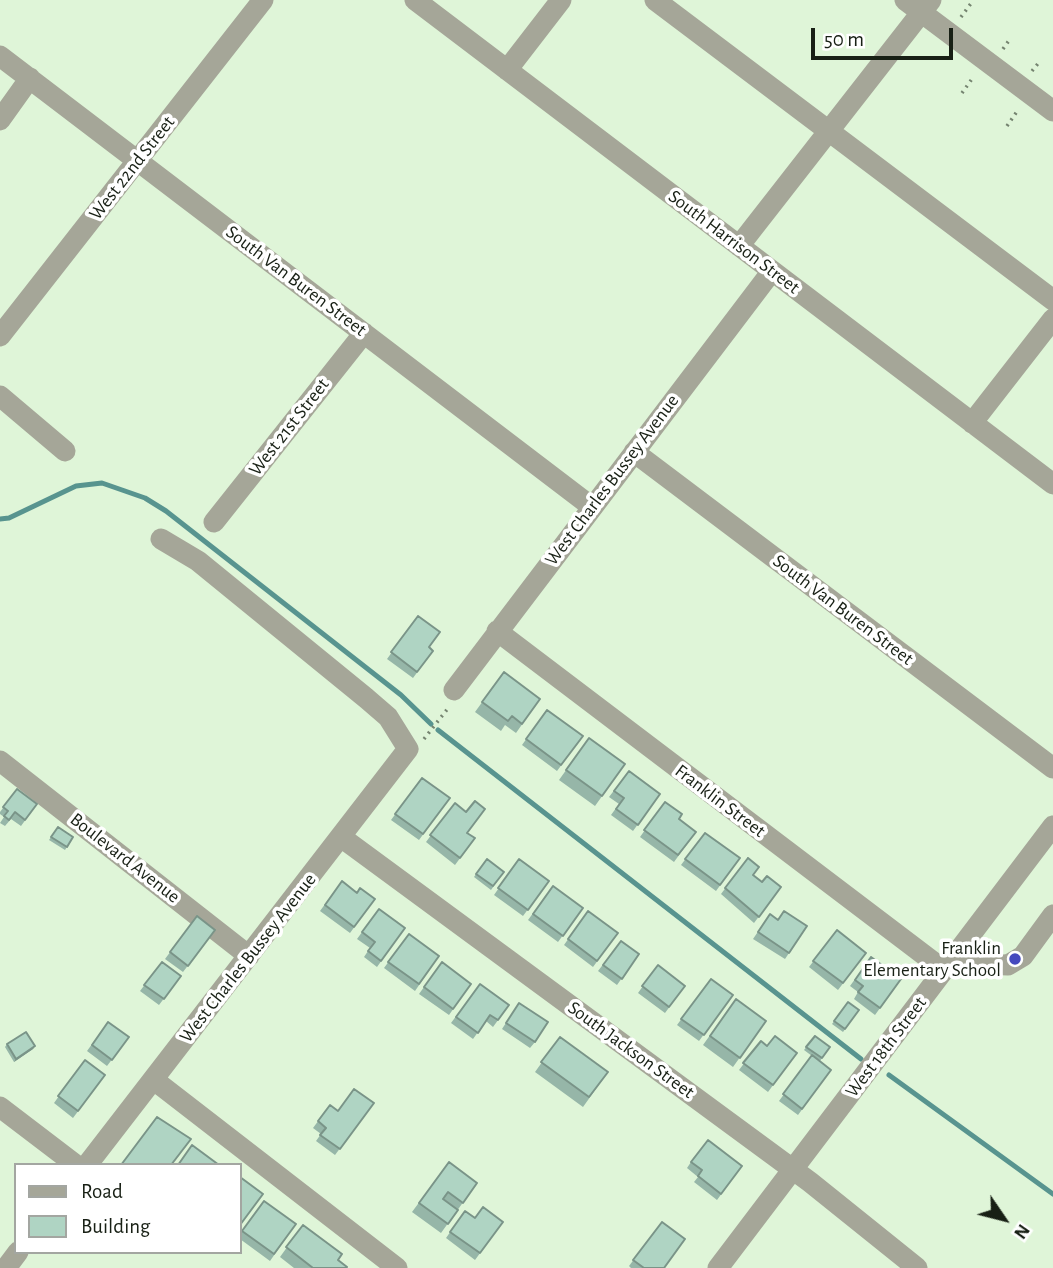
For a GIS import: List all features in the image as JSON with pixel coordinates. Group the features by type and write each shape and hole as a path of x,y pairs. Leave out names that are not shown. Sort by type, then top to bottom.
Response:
{"street":[{"name":"West 22nd Street","path":"0,336 263,0"},
{"name":"South Harrison Street","path":"415,0 1053,484"},
{"path":"507,70 561,0"},
{"path":"655,0 1053,300"},
{"path":"739,246 830,131 919,4 1053,111"},
{"name":"South Van Buren Street","path":"0,55 592,507"},
{"path":"0,120 30,78"},
{"name":"West Charles Bussey Avenue","path":"454,690 772,271"},
{"path":"972,423 1053,319"},
{"name":"West 21st Street","path":"215,522 364,333"},
{"path":"0,396 65,451"},
{"name":"South Van Buren Street","path":"634,452 1053,768"},
{"name":"West Charles Bussey Avenue","path":"89,1163 408,750 388,717 366,698 198,561 161,539"},
{"name":"Franklin Street","path":"497,631 950,962 1008,965 1023,956 1053,915"},
{"name":"Boulevard Avenue","path":"0,761 249,956"},
{"name":"South Jackson Street","path":"341,837 793,1169 917,1268"},
{"name":"West 18th Street","path":"718,1268 950,962 1050,838"},
{"path":"154,1080 397,1268"},
{"path":"0,1107 73,1163"}],"path":[{"path":"429,732 440,718"}],"building":[{"path":"418,616 440,632 429,647 433,651 417,672 391,652"},
{"path":"504,672 540,699 522,724 512,716 508,721 482,702"},
{"path":"547,710 583,736 561,765 526,739"},
{"path":"589,738 625,764 602,796 566,770"},
{"path":"629,771 660,794 638,825 616,809 624,798 614,791"},
{"path":"422,778 450,798 423,834 395,814"},
{"path":"17,789 37,804 25,820 15,812 9,820 4,816 8,811 3,807"},
{"path":"475,801 485,809 467,833 475,838 460,858 430,835 455,803 466,812"},
{"path":"665,802 682,814 679,819 696,832 678,855 644,830"},
{"path":"58,827 73,837 67,847 51,837"},
{"path":"705,833 740,858 720,885 685,859"},
{"path":"748,858 759,867 753,875 762,882 767,876 781,887 759,917 725,888"},
{"path":"487,859 504,872 493,886 476,874"},
{"path":"519,859 549,881 528,910 498,888"},
{"path":"342,881 357,893 360,888 375,899 354,927 325,905"},
{"path":"553,886 583,908 563,936 533,914"},
{"path":"379,909 405,928 381,961 368,951 375,942 362,932"},
{"path":"588,911 618,933 597,961 568,939"},
{"path":"784,911 807,926 789,953 758,932 770,914 778,920"},
{"path":"197,916 215,930 188,966 170,952"},
{"path":"837,930 866,953 843,983 813,961"},
{"path":"409,934 439,956 419,984 388,962"},
{"path":"621,941 639,954 622,979 603,965"},
{"path":"871,957 901,979 880,1008 858,992 863,986 855,980"},
{"path":"162,962 181,976 164,999 144,985"},
{"path":"442,962 471,984 453,1009 424,987"},
{"path":"658,965 685,986 669,1007 642,986"},
{"path":"711,979 733,995 704,1035 681,1019"},
{"path":"480,984 509,1005 498,1020 490,1015 478,1033 456,1017"},
{"path":"736,999 766,1021 740,1058 710,1036"},
{"path":"848,1002 859,1010 845,1029 834,1021"},
{"path":"519,1003 548,1022 535,1042 506,1023"},
{"path":"108,1022 129,1037 112,1060 92,1045"},
{"path":"26,1032 35,1046 16,1059 7,1044"},
{"path":"775,1036 797,1053 773,1085 743,1063 761,1041 767,1046"},
{"path":"815,1036 830,1047 822,1058 806,1047"},
{"path":"560,1037 608,1072 589,1097 541,1062"},
{"path":"812,1055 831,1070 802,1109 783,1094"},
{"path":"85,1060 105,1075 78,1111 58,1096"},
{"path":"354,1089 374,1103 340,1149 320,1135 326,1128 318,1121 330,1105 338,1111"},
{"path":"157,1117 191,1139 173,1163 122,1163"},
{"path":"708,1140 742,1166 721,1194 698,1176 702,1170 691,1162"},
{"path":"192,1145 216,1163 179,1163"},
{"path":"449,1162 477,1183 463,1203 448,1192 443,1199 458,1210 448,1224 419,1203"},
{"path":"242,1178 263,1194 242,1222"},
{"path":"264,1201 296,1224 274,1254 242,1231"},
{"path":"483,1207 503,1222 480,1253 450,1232 465,1211 475,1218"},
{"path":"662,1222 685,1239 664,1268 644,1268 633,1260"},
{"path":"303,1225 342,1254 338,1260 347,1267 313,1268 286,1247"}],"waterway":[{"path":"0,519 9,518 76,486 102,483 145,498 166,511 401,695 431,724"},
{"path":"438,730 861,1059"},
{"path":"889,1075 1053,1194"}],"place":[{"name":"Franklin Elementary School","path":"1015,959"}]}
